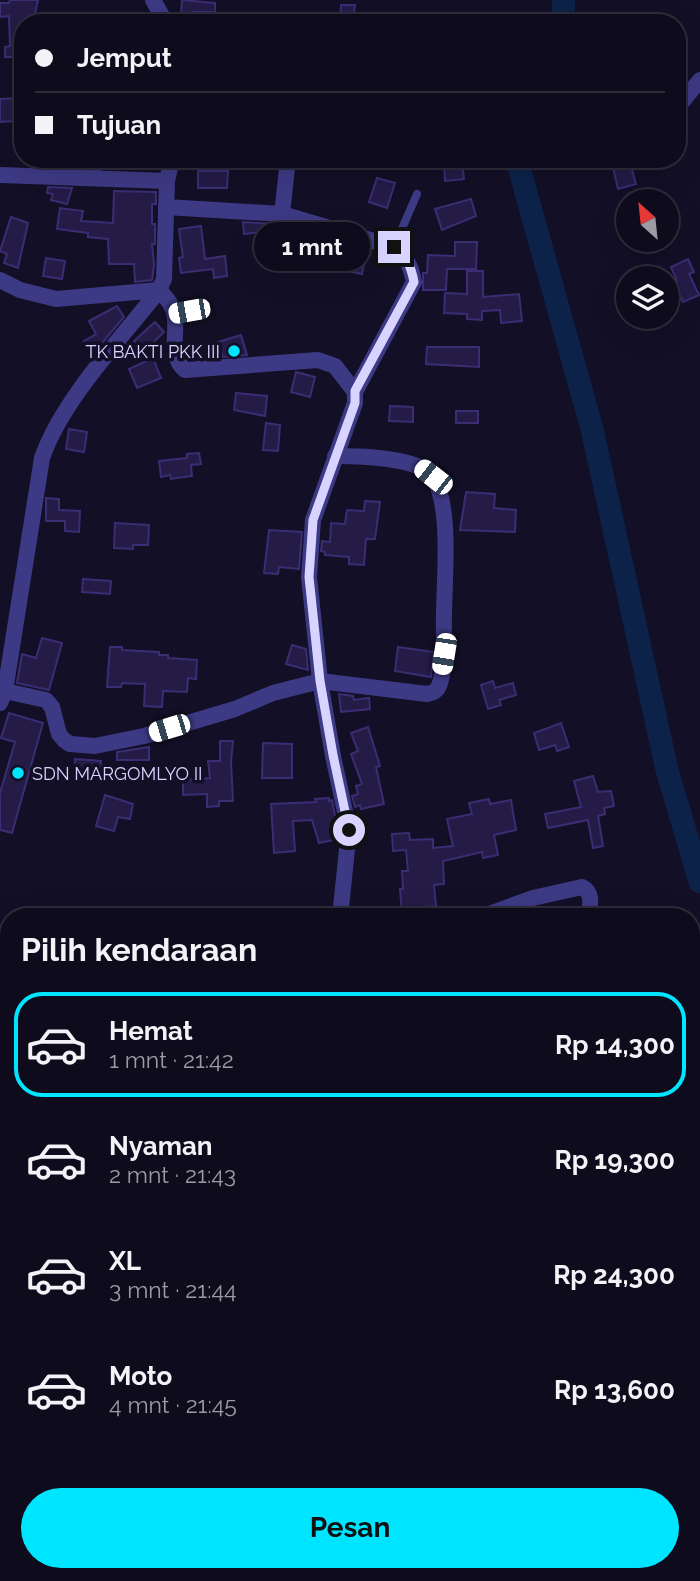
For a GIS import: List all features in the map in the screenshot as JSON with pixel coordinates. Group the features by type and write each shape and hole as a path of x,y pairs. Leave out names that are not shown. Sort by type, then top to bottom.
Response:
{"street":[{"path":"686,97 700,80"},
{"path":"170,168 167,181 164,279 159,290 62,415 49,438 40,468 2,697 46,700 52,707 59,734 64,740 70,744 95,746 144,736 235,709 274,693 320,681 427,694 439,688 444,654 445,551 442,504 433,477 422,468 408,464 361,456 335,456"},
{"path":"282,214 287,168"},
{"path":"0,175 167,181"},
{"path":"166,207 282,214 394,247 403,254 411,268 414,282 355,391 355,403 313,520 309,577 320,681 349,830 341,908"},
{"path":"0,280 20,290 56,299 159,290"},
{"path":"159,290 170,302 174,313 174,353 178,364 185,370 318,360 335,366 355,391"},
{"path":"506,908 533,898 582,887 591,898 590,908"}],"lane":[{"path":"96,178 97,168"},
{"path":"394,247 417,194"},
{"path":"174,313 204,308"}],"building":[{"path":"10,0 38,0 35,14 14,14 14,57 5,57 5,47 10,46 9,16 0,17 0,3 9,3"},
{"path":"182,0 215,3 215,12 181,14"},
{"path":"341,5 355,5 354,13 379,14 340,14"},
{"path":"14,98 13,121 0,122 0,99"},
{"path":"444,168 463,168 464,179 445,181"},
{"path":"613,168 632,168 636,184 618,189"},
{"path":"198,171 228,171 227,188 198,188"},
{"path":"377,178 395,183 387,208 369,202"},
{"path":"48,187 72,188 67,204 51,200 53,194 47,193"},
{"path":"114,191 156,192 156,204 152,204 155,244 152,244 152,280 135,282 134,264 109,264 108,239 57,229 60,208 83,211 81,221 113,223"},
{"path":"471,199 476,216 442,230 435,209"},
{"path":"11,217 28,223 18,268 4,263 7,254 0,251"},
{"path":"243,222 272,224 274,234 244,234"},
{"path":"201,226 205,259 225,256 227,276 214,278 213,269 181,273 179,258 183,257 179,229"},
{"path":"455,242 477,242 476,269 447,269 446,290 423,290 423,273 427,273 428,255 455,256"},
{"path":"337,253 365,258 362,274 334,268"},
{"path":"46,258 65,261 62,279 43,276"},
{"path":"688,259 694,272 689,274 699,295 683,302 679,293 679,266 673,266"},
{"path":"467,271 483,271 483,297 519,294 522,321 501,323 500,310 482,311 482,320 467,319 467,314 444,313 445,293 467,294"},
{"path":"117,306 124,317 92,355 84,341 96,334 89,321"},
{"path":"155,322 164,332 143,352 134,341"},
{"name":"TK BAKTI PKK III","path":"241,335 247,355 223,357 218,342"},
{"path":"427,347 479,347 479,367 426,364"},
{"path":"153,358 161,378 137,388 129,369"},
{"path":"296,372 315,377 310,397 291,392"},
{"path":"236,393 267,396 265,416 234,410"},
{"path":"390,406 413,407 413,422 389,421"},
{"path":"456,411 478,411 478,423 456,423"},
{"path":"266,423 280,425 278,451 263,450"},
{"path":"69,429 87,432 84,452 66,449"},
{"path":"199,453 201,464 191,465 192,476 171,479 170,475 161,477 159,461 187,458 187,454"},
{"path":"466,492 495,494 494,508 516,510 515,532 460,530"},
{"path":"46,498 59,499 59,510 80,511 79,532 65,531 65,521 46,521"},
{"path":"365,501 380,502 375,539 366,539 364,565 349,564 349,557 325,555 325,552 321,551 322,541 330,542 331,523 345,524 347,510 364,511"},
{"path":"115,523 149,525 148,545 133,545 133,549 114,548"},
{"path":"269,530 302,532 299,569 279,567 278,574 264,573"},
{"path":"83,579 111,581 110,594 82,592"},
{"path":"42,638 62,643 49,690 17,683 22,654 36,658"},
{"path":"292,645 306,649 308,670 286,664"},
{"path":"110,647 159,652 159,655 168,655 168,658 197,660 196,679 188,678 187,692 163,691 162,707 144,706 145,684 122,683 121,687 107,687"},
{"path":"398,647 434,652 431,677 395,671"},
{"path":"493,681 495,688 513,683 516,695 499,700 501,705 488,709 481,685"},
{"path":"339,694 353,696 354,700 369,698 370,709 341,712"},
{"name":"SDN MARGOMLYO II","path":"9,713 43,723 12,833 0,830 0,793 15,742 1,738"},
{"path":"561,723 569,747 557,751 555,745 539,750 534,733"},
{"path":"368,727 380,766 376,767 384,804 361,809 360,805 355,807 352,796 358,794 356,786 362,784 351,754 358,751 351,733"},
{"path":"220,741 233,741 233,801 219,801 219,806 207,807 207,794 183,795 183,780 210,778 208,761 220,761"},
{"path":"263,743 292,744 292,778 262,778"},
{"path":"149,747 149,760 117,760 117,752"},
{"path":"75,759 101,761 100,775 74,774"},
{"path":"593,776 598,792 611,791 614,806 604,808 605,814 598,816 603,846 593,848 588,820 548,828 545,814 581,807 574,781"},
{"path":"105,795 133,804 130,819 118,817 114,831 96,826"},
{"path":"329,798 329,801 332,800 338,839 319,843 312,820 293,821 295,851 274,853 271,804 316,802 315,799"},
{"path":"489,799 490,804 511,800 516,830 494,835 498,855 483,858 482,852 443,861 444,884 434,885 436,906 402,908 402,871 408,871 406,850 393,851 392,834 409,833 410,840 433,839 433,848 453,846 447,819 472,814 469,803"}],"waterway":[{"path":"563,14 564,0"},
{"path":"519,168 592,429 667,770 700,882"}],"place":[{"name":"TK BAKTI PKK III","path":"234,351"},
{"name":"SDN MARGOMLYO II","path":"18,773"}],"route":[{"path":"349,830 320,681 309,577 313,520 355,403 355,391 414,282 411,268 403,254 394,247"}]}
